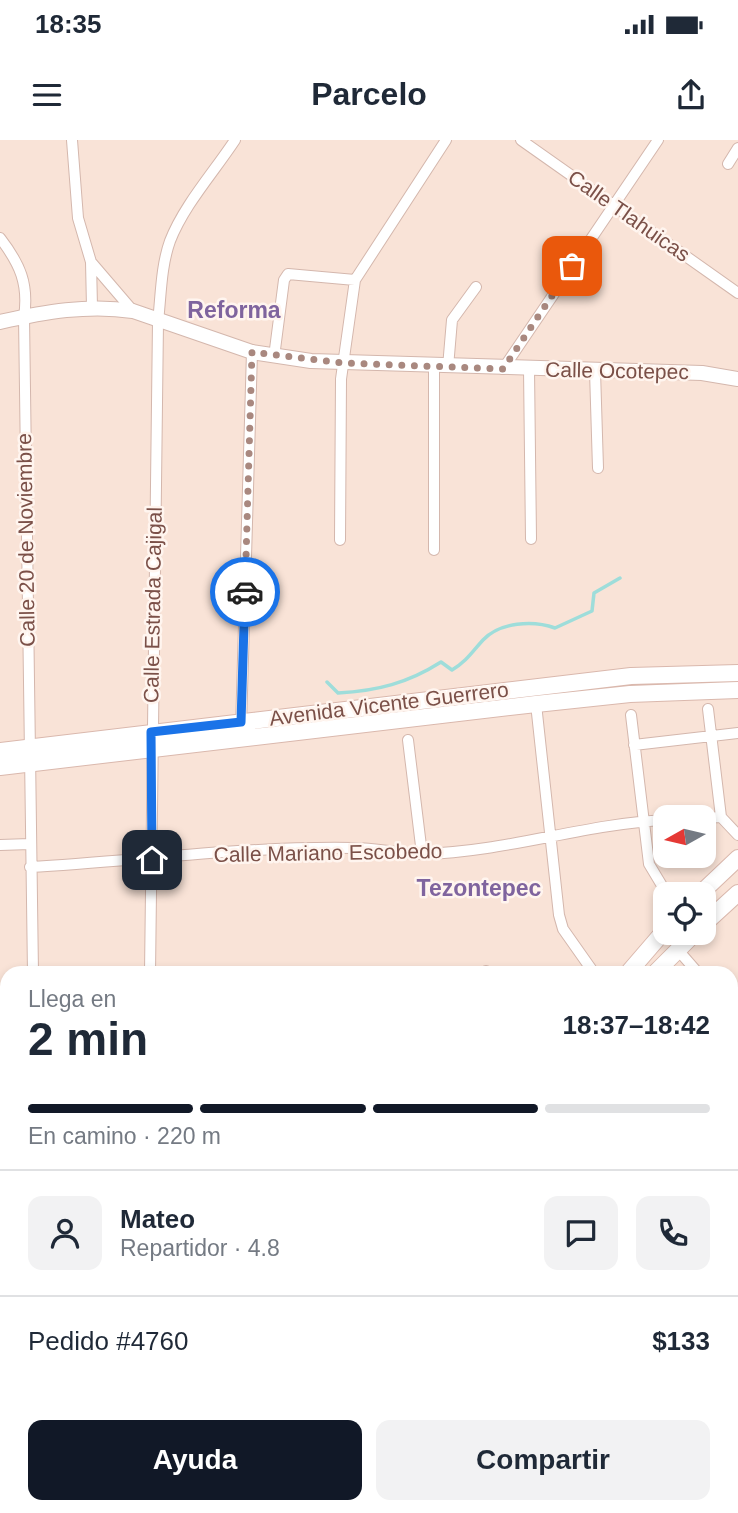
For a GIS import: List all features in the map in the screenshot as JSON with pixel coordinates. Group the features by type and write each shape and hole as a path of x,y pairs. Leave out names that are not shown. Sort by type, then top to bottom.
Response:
{"main road":[{"name":"Avenida Vicente Guerrero","path":"0,767 29,756 631,676 738,673"},
{"name":"Avenida Vicente Guerrero","path":"241,729 630,694 738,690"},
{"name":"Avenida Vicente Guerrero","path":"0,751 29,756"},
{"path":"713,882 738,858"},
{"path":"716,913 738,892"},
{"path":"634,966 653,944"},
{"path":"666,966 683,945"}],"street":[{"path":"72,140 78,218 91,262 92,307"},
{"name":"Calle Estrada Cajigal","path":"150,966 158,322 164,264 171,240 236,140"},
{"path":"340,540 343,363 355,280 446,140"},
{"name":"Calle Tlahuicas","path":"520,140 738,293"},
{"path":"503,369 658,140"},
{"path":"728,164 738,148"},
{"name":"Calle 20 de Noviembre","path":"0,238 21,272 27,295 24,317 33,966"},
{"path":"91,262 132,311"},
{"path":"274,357 284,280 288,274 355,280"},
{"path":"434,550 441,366 452,320 476,287"},
{"name":"Calle Ocotepec","path":"0,322 92,307 132,311 158,322 274,357 343,363 503,369 702,373 738,379"},
{"path":"241,729 252,352"},
{"path":"529,369 531,539"},
{"path":"595,371 598,468"},
{"path":"536,704 563,929 589,966"},
{"path":"708,709 721,817 738,835"},
{"path":"631,715 649,864 660,882"},
{"path":"634,745 738,733"},
{"path":"408,740 422,854"},
{"path":"716,817 721,817"},
{"name":"Calle Mariano Escobedo","path":"30,867 354,848 422,854 551,838 653,821"},
{"path":"0,845 30,844"},
{"path":"678,950 692,966"}],"shaded area":[{"path":"0,140 738,140 738,966 0,966"}],"waterway":[{"path":"327,682 338,693 352,692 404,681 441,662 452,670 498,629 517,624 555,628 592,611 594,593 620,578"}],"way so far":[{"path":"245,592 252,352 311,361 503,369 572,266"}],"district":[{"name":"Reforma","path":"234,310"},
{"name":"Tezontepec","path":"479,888"}],"route":[{"path":"152,860 151,732 241,722 245,592"}]}
